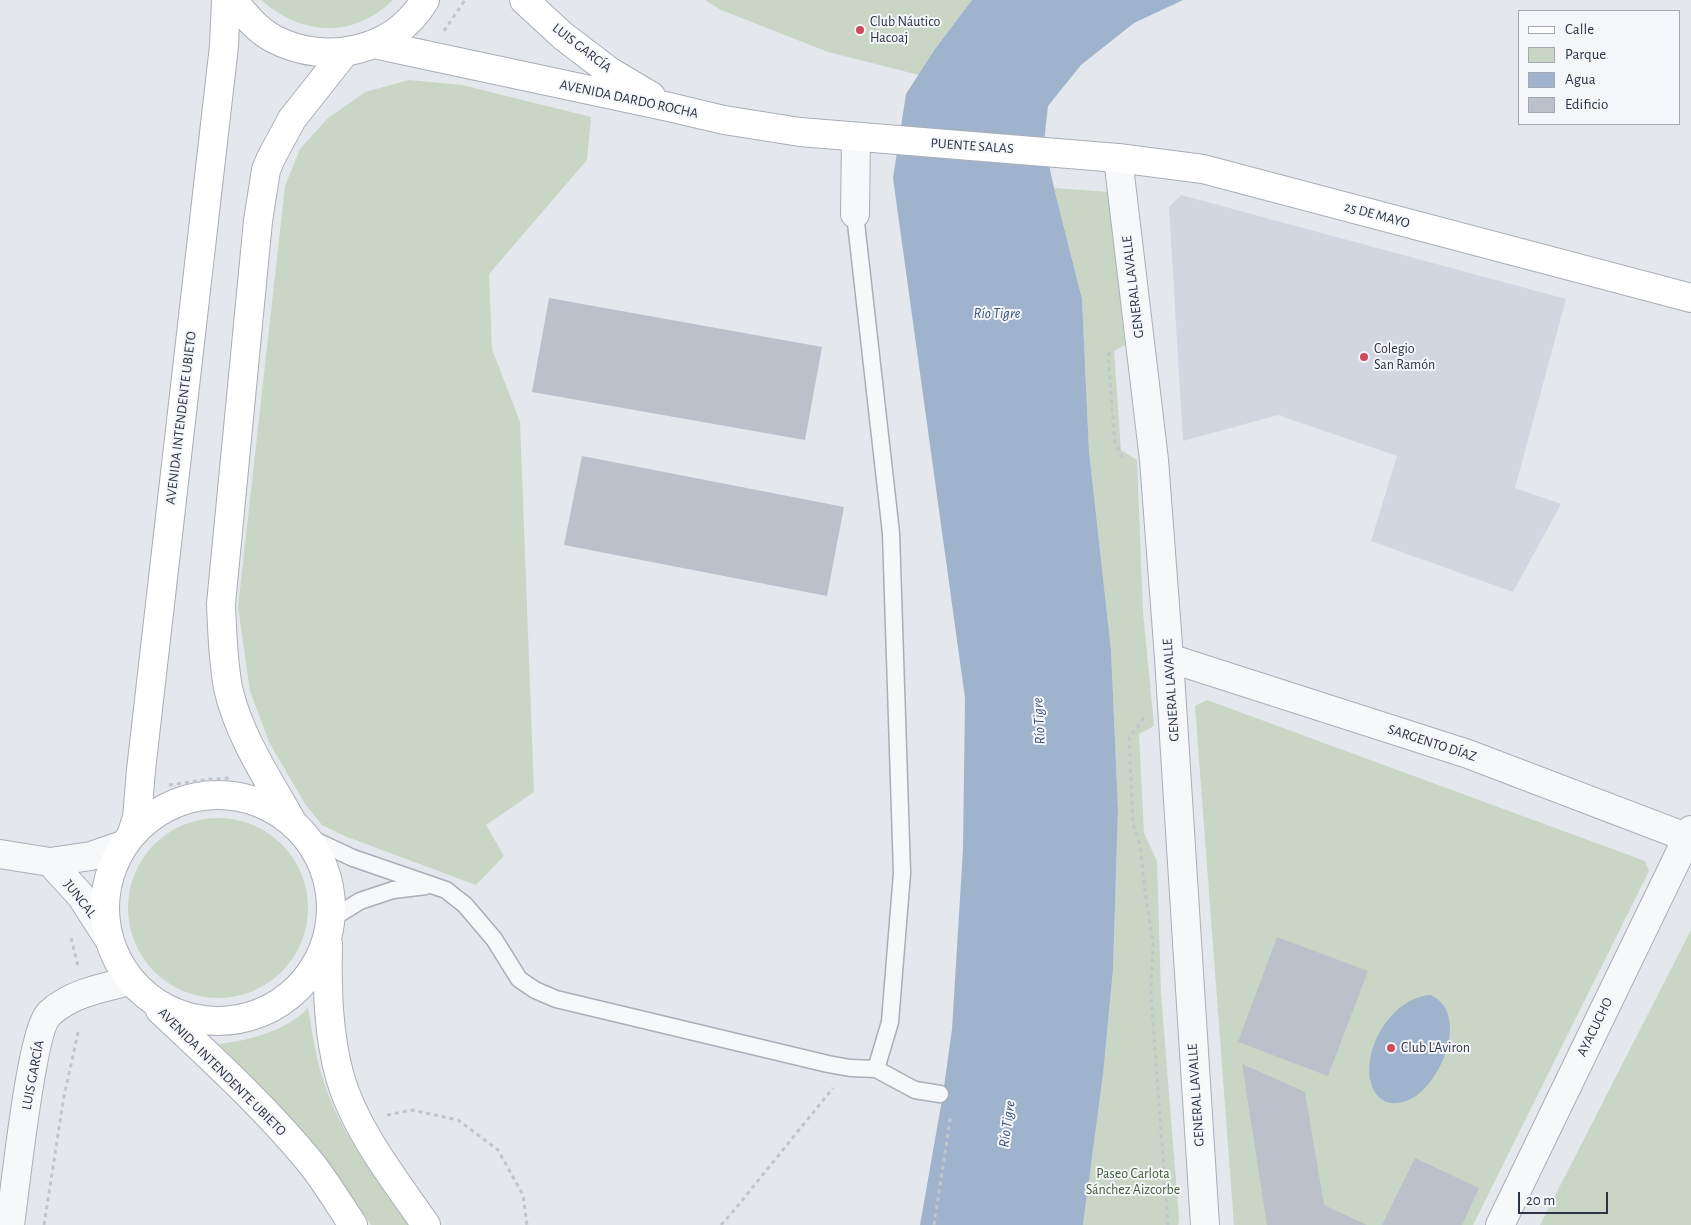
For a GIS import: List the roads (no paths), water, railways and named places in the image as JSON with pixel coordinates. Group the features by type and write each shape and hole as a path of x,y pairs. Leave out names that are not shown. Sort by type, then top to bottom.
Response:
{"main road":[{"name":"AVENIDA INTENDENTE UBIETO","path":"127,841 137,818 224,46 226,0"},
{"path":"233,0 252,24 273,38 296,48 320,53 345,52 374,44 399,30 419,10 425,0"},
{"name":"LUIS GARCÍA","path":"524,0 563,36 609,71 669,107"},
{"name":"AVENIDA DARDO ROCHA","path":"374,44 724,120 800,132 886,139"},
{"path":"345,52 292,119 266,170 258,221 222,604 223,659 229,690 241,726 255,754 320,860 327,878 331,898 328,1005 333,1046 340,1078 370,1140 426,1225"},
{"name":"PUENTE SALAS","path":"886,139 1058,152"},
{"name":"25 DE MAYO","path":"1058,152 1203,169 1691,298"},
{"path":"301,831 267,806 239,797 210,795 181,801 155,814 127,841 111,868 104,903 108,938 116,961 136,988 172,1013 207,1021 242,1019 275,1006 302,984 321,955 329,928"},
{"name":"AVENIDA INTENDENTE UBIETO","path":"136,988 269,1115 310,1163 353,1225"}],"street":[{"path":"855,214 856,137"},
{"name":"GENERAL LAVALLE","path":"1118,158 1154,460 1169,658 1205,1225"},
{"name":"SARGENTO DÍAZ","path":"1169,658 1468,754 1690,836"},
{"name":"AYACUCHO","path":"1500,1225 1690,836"},
{"name":"JUNCAL","path":"0,854 50,862 91,856 127,841"},
{"name":"JUNCAL","path":"50,862 81,896 108,938"},
{"name":"LUIS GARCÍA","path":"10,1225 30,1079 37,1045 48,1014 83,993 136,988"}],"lane":[{"path":"855,214 891,533 902,873 890,1022 876,1069"},
{"path":"301,831 353,858 446,890 465,905 494,939 519,979 535,990 556,999 850,1068 876,1069 915,1090 940,1094"},
{"path":"329,928 360,901 394,890 430,885"}],"water":[{"name":"Río Tigre","path":"972,0 1183,0 1134,23 1081,65 1048,106 1044,142 1082,299 1089,451 1111,650 1118,809 1113,970 1103,1075 1083,1225 920,1225 943,1094 952,1029 963,849 965,698 893,178 906,94 935,49"},
{"path":"1431,995 1442,1004 1448,1016 1450,1030 1448,1046 1443,1061 1426,1087 1416,1096 1402,1102 1389,1103 1378,1096 1371,1083 1369,1069 1371,1054 1376,1040 1383,1026 1404,1005 1417,998"}],"place":[{"name":"Club Náutico Hacoaj","path":"860,30"},
{"name":"Colegio San Ramón","path":"1364,357"},
{"name":"Club L'Aviron","path":"1391,1048"}],"park label":[{"name":"Paseo Carlota Sánchez Aizcorbe","path":"1133,1182"}]}
